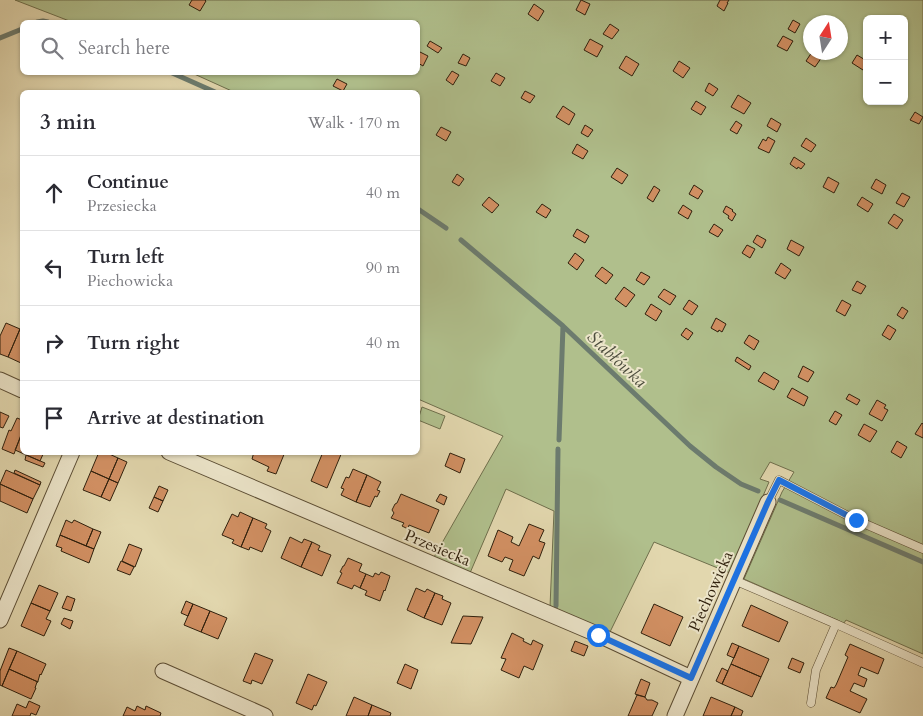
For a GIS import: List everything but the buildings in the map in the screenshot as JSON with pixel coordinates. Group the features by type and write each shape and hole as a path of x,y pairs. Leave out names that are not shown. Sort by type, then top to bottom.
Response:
{"street":[{"path":"0,380 20,389"},
{"path":"0,620 71,455"},
{"name":"Przesiecka","path":"176,455 562,619 691,678"},
{"name":"Piechowicka","path":"675,716 768,502"},
{"path":"163,671 265,716"}],"lane":[{"name":"Piechowicka","path":"768,502 779,480 856,520 923,549"},
{"path":"734,580 923,663"},
{"path":"811,703 816,670 836,624"}],"green space":[{"path":"15,0 923,0 923,654 846,620 844,623 744,579 782,492 794,472 770,462 760,479 769,482 730,573 654,542 609,634 550,607 554,511 506,489 470,573 434,557 503,436 420,400 420,90 230,90 196,75 420,75 420,20 67,20"},
{"path":"422,407 445,416 440,429 420,421"}],"waterway":[{"name":"Stabłówka","path":"0,38 20,30"},
{"name":"Stabłówka","path":"177,75 210,90"},
{"name":"Stabłówka","path":"420,210 446,228"},
{"name":"Stabłówka","path":"461,240 563,326 690,446 741,484 758,491"},
{"path":"559,440 563,326"},
{"path":"556,606 558,449"},
{"name":"Stabłówka","path":"780,500 923,562"}],"route":[{"path":"598,635 691,678 779,480 856,520"}]}
